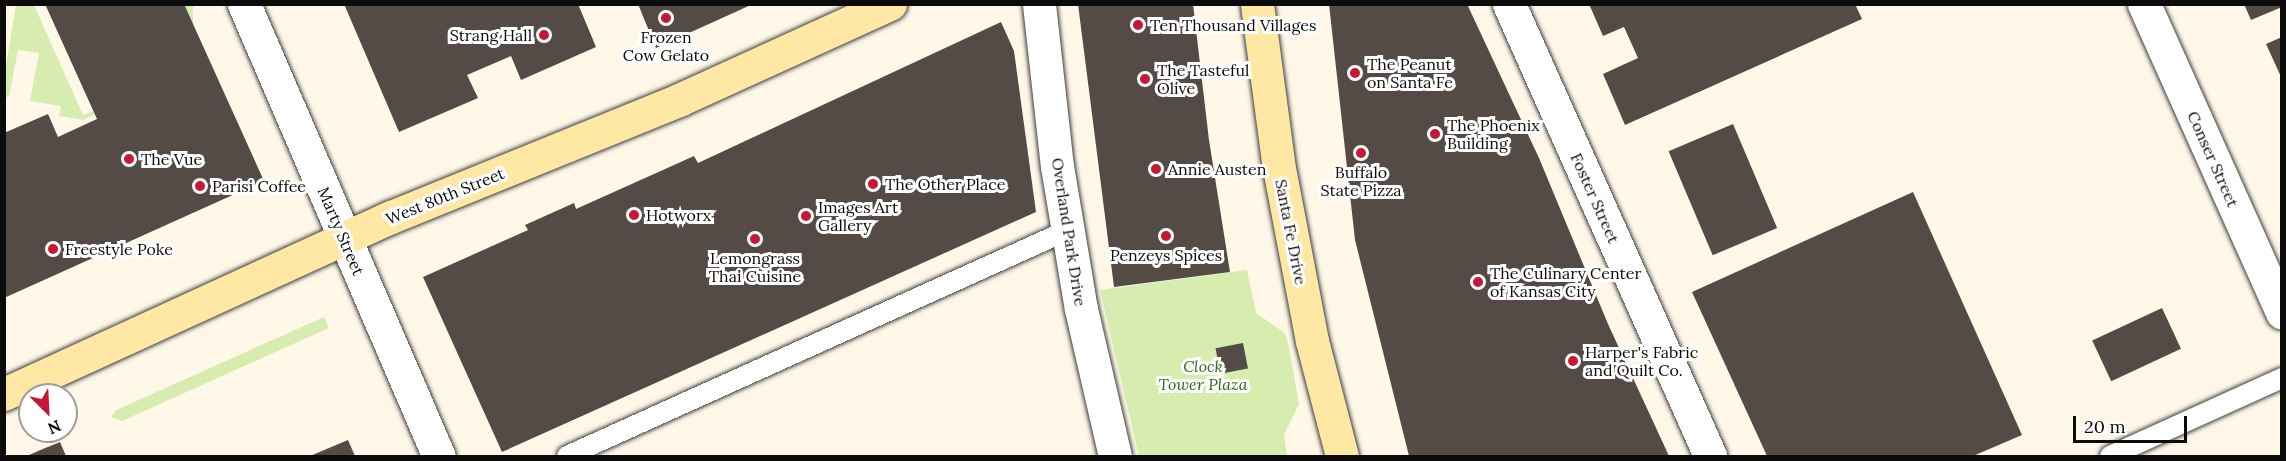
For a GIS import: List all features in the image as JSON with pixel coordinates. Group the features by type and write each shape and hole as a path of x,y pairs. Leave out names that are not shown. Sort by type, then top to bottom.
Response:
{"street":[{"name":"Marty Street","path":"244,4 439,456"},
{"name":"West 80th Street","path":"4,394 345,239 679,100 890,4"},
{"name":"Overland Park Drive","path":"1039,4 1057,166 1080,309 1114,456"},
{"name":"Santa Fe Drive","path":"1257,4 1279,168 1312,340 1342,456"},
{"name":"Foster Street","path":"1509,4 1710,456"},
{"name":"Conser Street","path":"2144,4 2282,313"}],"lane":[{"path":"567,456 1068,230"},
{"path":"2110,456 2282,378"}],"green space":[{"path":"16,5 34,5 83,115 93,111 95,114 83,120 59,116 61,106 30,101 39,53 18,50 9,97 5,97 5,71"},
{"path":"184,5 193,5 193,73 184,73"},
{"name":"Clock Tower Plaza","path":"1247,270 1256,313 1285,333 1289,347 1299,404 1284,435 1287,456 1139,456 1100,290"},
{"path":"324,317 329,328 122,421 111,417 116,410"}],"building":[{"name":"The Vue","path":"45,4 184,4 264,181 4,298 4,133 48,114 58,137 97,119"},
{"path":"344,4 578,4 596,47 521,80 511,56 467,75 478,98 399,132"},
{"name":"Frozen Cow Gelato","path":"638,4 753,4 656,48"},
{"path":"1078,4 1193,4 1209,140 1230,272 1114,287"},
{"path":"1329,4 1467,4 1539,158 1608,324 1669,456 1409,456 1355,240"},
{"path":"1589,4 1855,4 1862,19 1625,125 1603,74 1638,58 1624,27 1603,36"},
{"path":"2244,4 2282,4 2282,7 2251,20"},
{"path":"1001,22 1014,51 1036,212 502,452 423,277 528,230 525,225 574,203 576,209 694,156 698,163"},
{"path":"2282,37 2282,79 2266,44"},
{"path":"1733,124 1777,228 1713,255 1669,151"},
{"path":"1913,192 2022,435 1973,456 1767,456 1692,292"},
{"path":"2162,308 2181,349 2111,381 2092,341"},
{"path":"1243,343 1248,369 1220,374 1216,348"},
{"path":"348,440 355,456 310,456"},
{"path":"60,443 66,456 27,456"}],"place":[{"name":"Frozen Cow Gelato","path":"666,18"},
{"name":"Ten Thousand Villages","path":"1138,25"},
{"name":"Strang Hall","path":"544,35"},
{"name":"The Peanut on Santa Fe","path":"1355,73"},
{"name":"The Tasteful Olive","path":"1145,79"},
{"name":"The Phoenix Building","path":"1435,134"},
{"name":"Buffalo State Pizza","path":"1361,153"},
{"name":"The Vue","path":"129,159"},
{"name":"Annie Austen","path":"1156,169"},
{"name":"The Other Place","path":"873,184"},
{"name":"Parisi Coffee","path":"200,186"},
{"name":"Hotworx","path":"634,215"},
{"name":"Images Art Gallery","path":"806,216"},
{"name":"Penzeys Spices","path":"1166,236"},
{"name":"Lemongrass Thai Cuisine","path":"755,239"},
{"name":"Freestyle Poke","path":"53,249"},
{"name":"The Culinary Center of Kansas City","path":"1478,282"},
{"name":"Harper's Fabric and Quilt Co.","path":"1573,361"}]}
